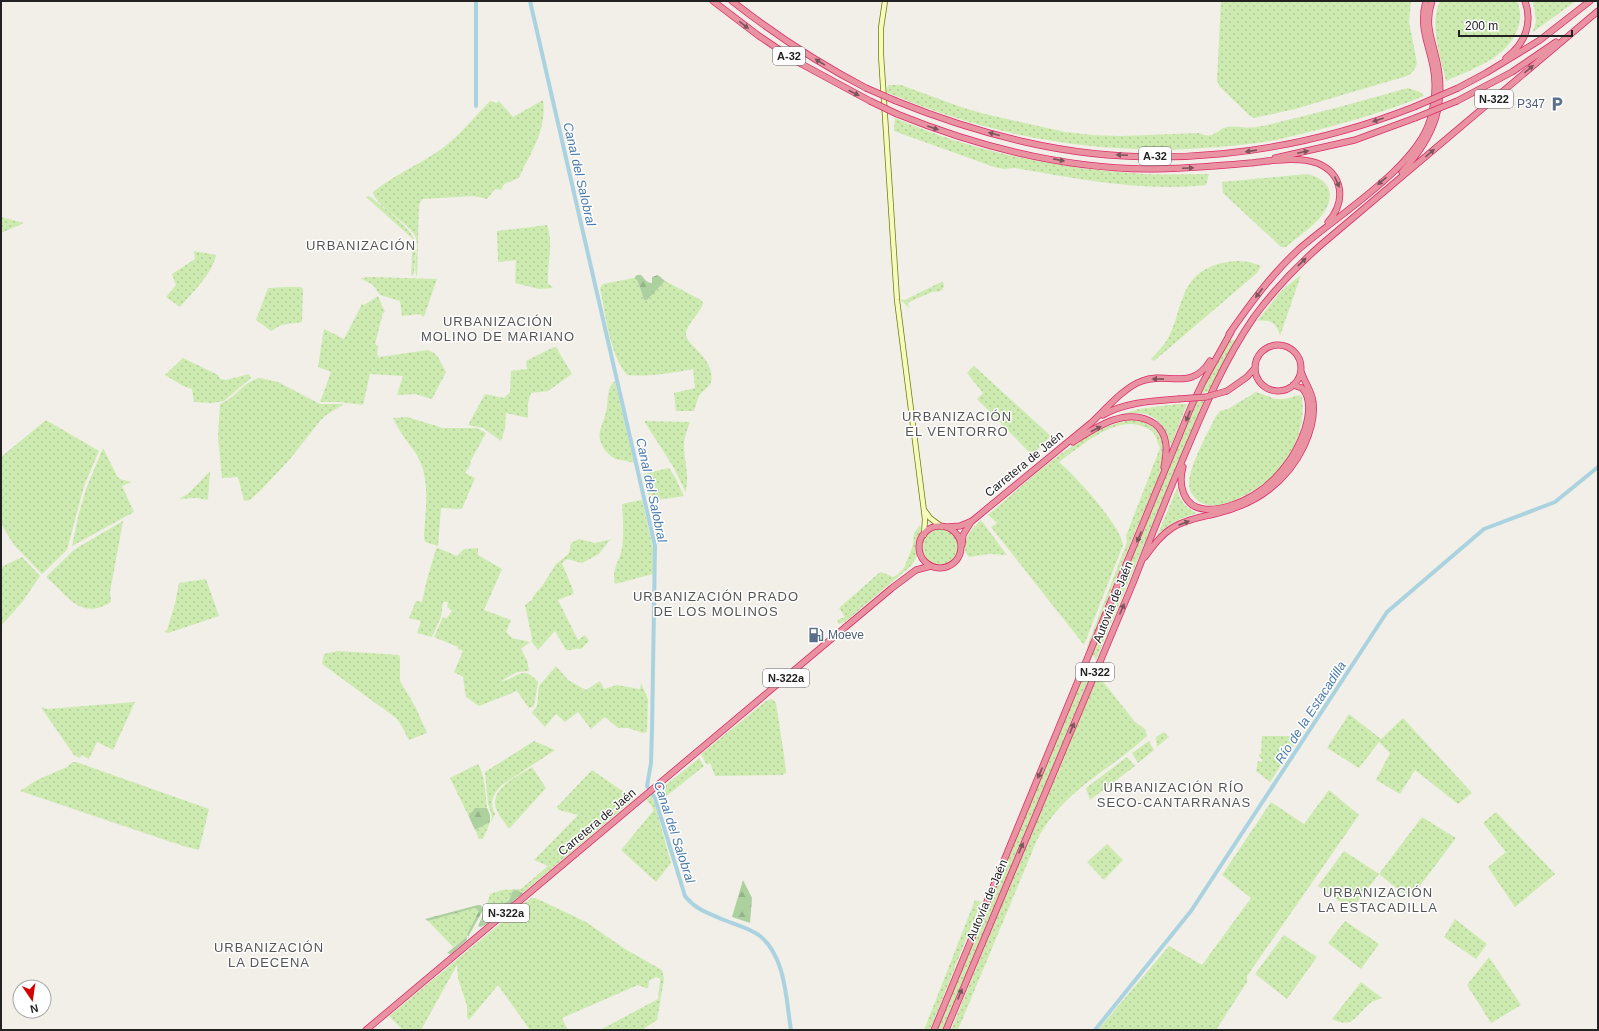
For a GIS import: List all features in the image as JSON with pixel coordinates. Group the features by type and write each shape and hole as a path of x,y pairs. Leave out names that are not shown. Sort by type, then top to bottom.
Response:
{"highway":[{"name":"A-32","path":"713,1 759,36 796,61 897,114 964,138 1008,150 1067,162 1109,167 1188,168 1223,165"},
{"name":"A-32","path":"732,1 766,28 792,45 838,73 866,88 896,101 940,118 1026,142 1102,154 1175,157 1234,154 1292,144 1365,125 1414,107 1458,88 1486,73"},
{"path":"1315,236 1400,165 1420,143 1426,132 1430,120 1435,92 1433,67 1424,32 1423,19 1426,1"},
{"path":"1389,187 1419,152 1433,128 1436,117 1441,91 1439,70 1428,25 1428,12 1432,1"},
{"path":"1486,73 1511,55 1526,34 1529,21 1528,7 1525,1"},
{"path":"1486,73 1540,40 1590,1"},
{"path":"1223,165 1274,158 1355,140 1457,101 1512,72 1557,42 1598,10"},
{"name":"N-322","path":"1389,187 1598,10"},
{"path":"1223,165 1297,160 1316,163 1330,171 1337,181 1340,190 1340,198 1333,216 1315,236"},
{"name":"Autovía de Jaén","path":"946,1030 1134,583 1147,545 1190,441 1224,366 1253,319 1275,290 1300,263 1389,187"},
{"name":"N-322","path":"1231,332 1266,283 1315,236"},
{"path":"1090,424 1127,390 1141,381 1154,379 1185,379 1201,372 1231,332"},
{"name":"Autovía de Jaén","path":"934,1030 1200,387 1231,332"},
{"path":"1134,583 1146,557 1162,535 1182,522 1232,510 1249,503 1275,486 1289,471 1300,454 1306,441 1313,415 1313,401 1301,371 1300,362 1295,354 1288,348 1279,346 1272,347 1262,352 1258,358 1255,368 1247,378 1227,391"},
{"path":"1255,368 1258,378 1264,386 1274,390 1284,390 1293,385 1298,379 1301,371"},
{"path":"1090,424 1106,413 1126,406 1157,401 1206,397 1227,391 1247,381 1258,378"},
{"path":"1190,441 1180,479 1182,492 1189,502 1203,509 1215,509 1240,502 1253,496 1283,470 1302,438 1307,424 1308,403 1304,390 1299,386 1293,385"},
{"path":"1050,456 1087,433 1110,421 1136,416 1151,421 1163,434 1167,445 1167,454 1162,479"},
{"name":"Carretera de Jaén","path":"944,527 960,526 972,520 1090,424"},
{"name":"Carretera de Jaén","path":"961,547 963,535 972,520"},
{"name":"N-322a","path":"924,535 934,527 944,527"},
{"path":"944,527 956,533 961,547"},
{"path":"916,570 920,559 920,544 924,535"},
{"name":"N-322a","path":"931,566 940,568 949,566 957,560 961,547"},
{"path":"919,550 924,560 931,566"},
{"name":"Carretera de Jaén","path":"366,1030 916,570 931,566"}],"street":[{"path":"885,1 881,28 881,63 897,300 924,507 924,535"},
{"path":"924,507 930,518 944,527"}],"green space":[{"path":"1221,1 1411,1 1409,22 1417,63 1414,71 1407,76 1295,109 1254,118 1219,86 1217,80"},
{"path":"1440,1 1517,1 1520,14 1518,28 1513,38 1498,55 1478,67 1446,81 1435,31 1435,21"},
{"path":"1533,1 1576,1 1533,32 1536,21"},
{"path":"888,85 901,85 961,107 985,114 1065,132 1121,136 1199,133 1204,135 1212,135 1227,127 1257,127 1314,114 1408,88 1420,92 1424,96 1365,117 1276,140 1244,145 1189,149 1150,149 1111,148 1072,144 997,130 923,107 886,92"},
{"path":"543,100 544,111 540,131 533,150 519,178 504,184 501,190 495,189 487,199 474,196 422,199 419,205 417,277 415,267 417,244 414,234 379,202 373,192 445,146 459,134 490,101 496,103 499,101 513,117"},
{"path":"895,118 955,140 1017,157 1049,163 1112,172 1144,174 1209,174 1206,185 1158,187 1110,183 1014,168 1004,169 994,167 894,131"},
{"path":"1308,174 1321,179 1326,184 1329,190 1330,199 1327,207 1316,222 1286,247 1281,247 1223,193 1222,182"},
{"path":"368,196 395,217 412,234 416,252 414,274 411,276 413,239 366,197"},
{"path":"1,217 24,223 1,233"},
{"path":"547,225 550,239 548,283 553,288 539,289 515,283 516,260 498,262 497,231"},
{"path":"194,251 216,255 211,269 180,307 166,297 176,285 172,274 195,259"},
{"path":"1238,261 1250,262 1261,266 1257,273 1154,361 1151,359 1167,340 1183,297 1192,281 1204,270 1212,266"},
{"path":"637,275 641,275 650,283 652,283 652,277 658,275 665,281 647,300 644,300 637,280 634,278"},
{"path":"1301,275 1280,336 1275,325 1269,321 1257,321 1283,289"},
{"path":"360,278 437,279 424,317 419,314 402,316 400,301 380,295 373,285"},
{"path":"634,278 637,279 644,300 647,300 665,281 701,300 703,303 689,325 686,333 690,343 705,359 709,366 711,382 699,396 694,411 676,411 674,393 695,388 693,369 652,375 627,375 616,356 609,334 600,288 603,284"},
{"path":"943,281 944,287 941,291 932,292 909,302 908,305 910,309 900,299 905,300"},
{"path":"301,287 303,289 302,322 281,325 271,331 256,320 268,288"},
{"path":"378,296 385,312 383,313 375,344 378,346 377,354 379,357 428,350 434,353 438,357 446,372 432,399 415,394 397,395 403,376 370,374 363,405 340,402 320,402 331,372 318,367 324,329 344,339 362,304 364,305"},
{"path":"1229,340 1236,340 1208,392 1201,393"},
{"path":"556,347 572,374 548,391 531,393 528,403 528,418 506,413 505,429 501,441 483,428 468,425 485,394 504,398 510,392 511,371 527,369 526,361"},
{"path":"183,358 218,375 220,379 226,380 249,374 251,378 224,401 212,403 194,402 192,389 183,386 165,375"},
{"path":"974,366 1051,436 1032,455 977,399 983,393 967,373"},
{"path":"260,378 278,382 320,404 344,404 325,416 290,459 261,490 250,500 244,501 238,477 222,478 218,436 220,404 231,398 249,382"},
{"path":"615,381 634,463 612,457 603,447 599,435 606,410 609,389"},
{"path":"1256,392 1280,399 1300,395 1303,406 1302,415 1300,431 1294,447 1280,470 1258,488 1231,502 1217,505 1205,505 1196,499 1189,486 1192,468 1200,450 1216,416 1220,411 1228,409"},
{"path":"1204,400 1096,660 1092,654 1197,401"},
{"path":"1187,404 1171,446 1162,426 1151,416 1135,413 1115,416 1139,409"},
{"path":"407,417 443,428 477,428 486,433 465,473 475,478 462,509 441,508 438,546 425,542 426,486 422,467 418,457 401,433 393,418"},
{"path":"46,420 99,451 84,486 67,550 42,574 14,545 1,524 1,457"},
{"path":"1130,420 1137,420 1148,424 1158,432 1163,443 1163,459 1158,480 1088,649 1087,647 1127,542 1126,536 1160,448 1156,437 1149,429 1145,427 1131,424 1120,425 1087,441 1059,462 1096,501 1114,526 1123,545 1084,645 991,527 997,523 988,515 1055,458 1074,445 1111,425"},
{"path":"644,421 690,422 684,443 687,476 686,493 674,468"},
{"path":"103,448 117,476 120,479 131,482 122,486 134,512 72,546 86,489"},
{"path":"669,468 684,496 650,501 643,474"},
{"path":"210,471 208,500 197,498 179,499 189,493"},
{"path":"1177,488 1184,504 1189,509 1197,513 1175,522 1161,531 1157,536"},
{"path":"642,500 653,548 653,574 615,584 614,574 623,543 622,504"},
{"path":"981,520 1007,555 989,554 969,557 966,552 965,542 970,532"},
{"path":"123,521 110,592 111,602 91,609 83,608 69,599 47,578 47,576 75,549"},
{"path":"920,525 921,530 916,546 917,556 911,566 845,622 839,624 837,620 845,617 839,608 879,573 881,572 893,577 904,568 913,545 914,533"},
{"path":"944,529 953,534 957,540 957,554 953,560 944,565 936,565 927,560 923,554 922,543 927,534 933,530"},
{"path":"579,539 595,543 613,539 609,541 599,554 582,563 567,559 562,563 573,590 573,594 558,600 578,640 585,635 589,641 581,649 577,648 566,650 555,631 538,650 531,641 532,639 525,605 532,600 556,564 569,553 571,543"},
{"path":"438,548 457,556 464,549 478,548 478,555 502,569 484,610 511,620 506,632 512,638 530,642 521,649 527,660 529,671 517,672 501,681 523,673 532,676 538,682 534,706 529,708 517,691 479,706 466,697 463,677 454,672 463,651 458,649 458,647 434,637 443,617 447,618 452,611 447,607 448,602 443,602 441,617 432,637 417,633 421,621 409,618 416,601 422,602 427,579 436,549"},
{"path":"22,557 40,576 23,601 1,626 1,567"},
{"path":"206,579 219,616 168,633 164,632 167,630 175,604 179,583"},
{"path":"338,651 399,655 400,681 416,708 427,733 409,740 396,718 322,664 324,654"},
{"path":"1089,662 1094,667 943,1030 937,1030"},
{"path":"556,666 568,680 586,690 600,681 604,689 617,685 640,689 641,683 648,699 647,732 643,733 628,728 618,728 605,717 591,729 578,712 565,722 556,714 545,727 532,713 537,706 539,686"},
{"path":"1097,674 1135,722 1145,729 1147,736 1074,794 1060,807 1048,822 1037,840 958,1030 951,1030 1017,866"},
{"path":"772,699 776,703 786,773 782,775 715,776 710,763 707,765 701,754 766,701"},
{"path":"135,702 113,750 97,742 89,759 82,755 80,758 74,755 42,709 42,707 47,709"},
{"path":"1349,714 1381,739 1403,718 1472,793 1458,804 1415,770 1400,794 1376,780 1390,753 1379,742 1359,768 1327,748"},
{"path":"1164,732 1169,737 1157,747 1156,737"},
{"path":"1262,736 1293,736 1297,738 1295,744 1270,782 1256,771 1258,761 1262,762 1259,754 1261,754"},
{"path":"534,741 555,750 499,788 492,801 495,814 491,822 492,816 488,804 485,772"},
{"path":"1149,741 1154,750 1138,763 1132,753"},
{"path":"1127,757 1135,766 1090,800 1086,788"},
{"path":"699,758 704,766 663,799 661,789"},
{"path":"73,762 209,809 199,850 183,846 20,791 37,780 67,767"},
{"path":"478,764 484,780 487,808 472,812 469,817 450,778"},
{"path":"532,767 546,788 509,829 497,811 495,803 496,796 512,779"},
{"path":"592,770 634,799 523,893 521,891 511,894 508,900 496,910 491,917 485,920 487,916 485,914 487,912 485,911 490,894 502,890 521,889 548,866 534,860 578,815 559,810 557,807"},
{"path":"1329,790 1359,815 1247,976 1247,982 1216,1030 1098,1030 1169,946 1202,965 1251,898 1222,875 1271,802 1304,824"},
{"path":"651,795 655,804 671,863 656,882 621,850 653,811 653,808 646,799"},
{"path":"475,808 487,808 490,815 490,822 475,830 469,817 470,813"},
{"path":"1496,812 1555,874 1515,907 1488,867 1506,852 1483,823"},
{"path":"1422,817 1456,838 1410,899 1379,874"},
{"path":"490,822 483,839 479,839 475,830"},
{"path":"1107,844 1123,860 1104,880 1087,862"},
{"path":"1344,851 1379,874 1351,910 1318,886"},
{"path":"743,880 752,898 750,923 732,917"},
{"path":"517,890 523,893 485,925 480,927 478,926 485,911 488,912 484,919 487,920 496,912 497,908 509,900 512,892"},
{"path":"531,898 535,898 586,922 625,949 662,970 664,979 657,1020 642,1030 600,1030 658,999 660,978 656,977 649,981 648,988 638,985 562,1018 568,1030 530,1030 498,985 469,1020 467,1017 467,1006 458,978 457,965 421,1030 403,1030 389,1016"},
{"path":"975,900 981,902 930,1030 924,1030"},
{"path":"481,905 483,910 468,937 467,934 479,911 475,908 428,921 425,919"},
{"path":"475,908 479,911 467,934 467,940 465,938 453,947 428,921"},
{"path":"1455,919 1487,944 1476,959 1444,937"},
{"path":"1345,921 1379,944 1361,969 1328,943"},
{"path":"1284,935 1317,957 1287,999 1255,974"},
{"path":"465,938 467,940 451,954 447,953"},
{"path":"1489,957 1521,1005 1491,1023 1467,985"},
{"path":"1361,982 1382,998 1369,1004 1349,1022 1344,1023 1332,1019"}],"waterway":[{"path":"476,1 476,106"},
{"name":"Canal del Salobral","path":"530,1 655,546 651,763 647,786 655,798 685,896 693,905 703,911 756,933 769,945 775,955 780,967 786,993 791,1030"},
{"name":"Río de la Estacadilla","path":"1095,1030 1191,911 1387,612 1484,529 1555,502 1598,467"}],"place":[{"name":"P347","path":"1557,104"},
{"name":"Moeve","path":"816,635"}],"district":[{"name":"URBANIZACIÓN","path":"361,245"},
{"name":"URBANIZACIÓN MOLINO DE MARIANO","path":"498,328"},
{"name":"URBANIZACIÓN EL VENTORRO","path":"957,424"},
{"name":"URBANIZACIÓN PRADO DE LOS MOLINOS","path":"716,604"},
{"name":"URBANIZACIÓN RÍO SECO-CANTARRANAS","path":"1174,794"},
{"name":"URBANIZACIÓN LA ESTACADILLA","path":"1378,900"},
{"name":"URBANIZACIÓN LA DECENA","path":"269,954"}]}
